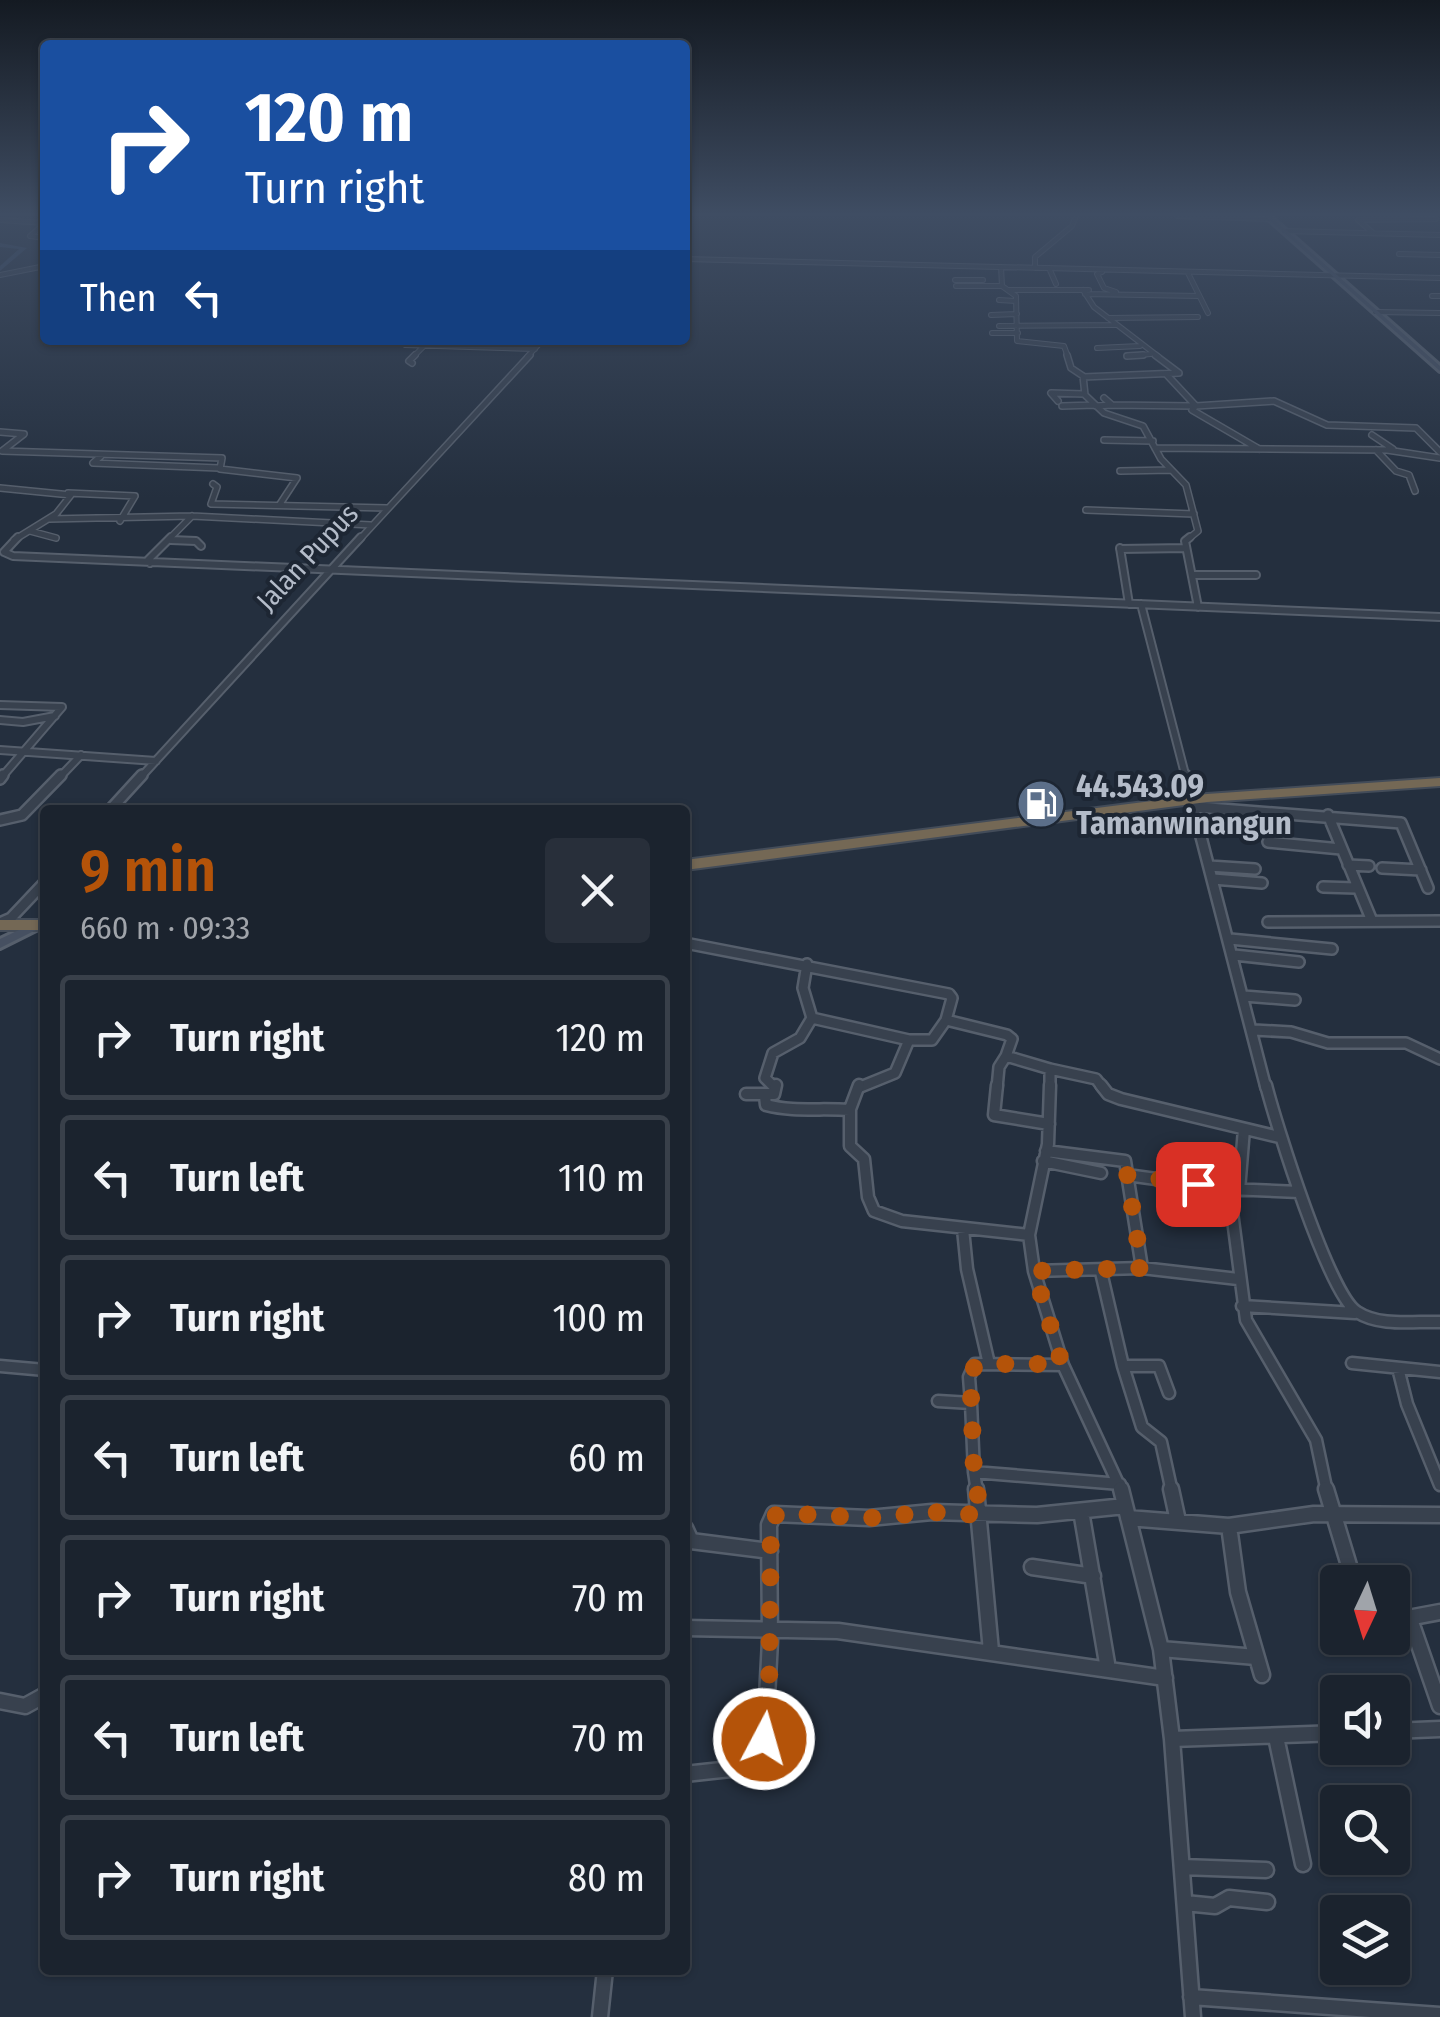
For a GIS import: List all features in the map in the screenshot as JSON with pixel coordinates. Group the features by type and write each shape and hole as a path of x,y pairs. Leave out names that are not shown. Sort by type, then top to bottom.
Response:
{"highway":[{"path":"690,865 1194,804 1440,782"},
{"path":"0,924 40,925"}],"main road":[{"path":"1375,312 1440,369"},
{"path":"0,944 40,925"}],"street":[{"path":"1017,310 1018,342 1064,346 1071,368 1084,378 1180,373 1098,310"},
{"path":"1375,312 1440,312"},
{"path":"991,315 1017,314"},
{"path":"1108,318 1198,317"},
{"path":"1018,330 997,328 1116,325"},
{"path":"418,345 443,349 535,349"},
{"name":"Jalan Pupus","path":"115,805 539,345"},
{"path":"412,363 409,361 424,346"},
{"path":"1095,346 1140,346"},
{"path":"1127,356 1151,354"},
{"path":"1167,375 1195,406"},
{"path":"1084,378 1084,394"},
{"path":"1198,607 1186,548 1186,538 1198,532 1190,491 1140,424 1107,415 1096,406 1084,394 1052,393 1060,403 1096,406 1274,401 1328,425 1416,428 1440,455"},
{"path":"1104,398 1112,405"},
{"path":"1195,406 1192,410 1262,451"},
{"path":"0,432 24,434 2,451 224,458 219,468"},
{"path":"1372,435 1400,453"},
{"path":"1104,440 1262,451 1376,450 1440,455"},
{"path":"1376,450 1396,471 1409,475 1415,490"},
{"path":"101,456 93,463 255,469 260,475 296,478 298,482 280,504"},
{"path":"1120,471 1172,470"},
{"path":"213,484 217,487 209,504 387,508"},
{"path":"0,488 135,496 123,519 105,524"},
{"path":"68,494 72,495 50,519 10,543 4,552 150,563 1440,617"},
{"path":"1133,502 1137,514"},
{"path":"1086,510 1194,514"},
{"path":"50,519 192,516 371,525"},
{"path":"150,563 148,560 192,516"},
{"path":"27,531 56,538"},
{"path":"171,540 196,541 200,546"},
{"path":"1129,604 1120,547 1186,548"},
{"path":"1192,575 1256,575"},
{"path":"1141,604 1279,1138 1345,1302 1355,1313"},
{"path":"0,705 62,707 0,779"},
{"path":"0,720 23,722 55,716"},
{"path":"0,750 156,761"},
{"path":"0,820 22,815 81,754"},
{"path":"1194,804 1402,824 1428,888"},
{"path":"1328,816 1372,921"},
{"path":"1268,842 1341,849"},
{"path":"1348,865 1368,866"},
{"path":"1210,866 1255,870"},
{"path":"1382,868 1422,870"},
{"path":"1213,879 1262,883"},
{"path":"1323,887 1356,888"},
{"path":"0,924 40,888"},
{"path":"26,904 28,918 40,924"},
{"path":"1268,922 1440,921"},
{"path":"1230,939 1332,949"},
{"path":"690,944 807,964 949,994 952,998 946,1020 932,1040 908,1040 812,1018"},
{"path":"1234,955 1299,962"},
{"path":"746,1094 774,1094 777,1087 765,1078 773,1053 800,1038 812,1018 802,979 807,964"},
{"path":"1244,996 1295,1000"},
{"path":"946,1020 1012,1039 1000,1067 994,1115 1049,1124"},
{"path":"1254,1030 1290,1032 1313,1042 1406,1043 1428,1056 1440,1058"},
{"path":"908,1040 895,1073 859,1085 850,1110 850,1146 864,1159 868,1197 874,1211 902,1221 1029,1235"},
{"path":"1006,1056 1100,1081 1106,1092 1121,1099 1279,1138"},
{"path":"1050,1069 1045,1156 1029,1235 1034,1271 1062,1364 1120,1484 1160,1649 1172,1739 1192,2017"},
{"path":"764,1096 766,1105 777,1109 802,1106 850,1110"},
{"path":"1244,1129 1234,1190 1242,1306 1256,1340 1312,1429 1348,1565"},
{"path":"1045,1156 1101,1173"},
{"path":"1045,1156 1126,1163 1142,1268"},
{"path":"1127,1175 1234,1190 1299,1192"},
{"path":"962,1229 989,1364"},
{"path":"1034,1271 1142,1268 1238,1278"},
{"path":"1101,1272 1142,1427 1161,1442 1178,1521"},
{"path":"1242,1306 1440,1322"},
{"path":"1352,1362 1440,1372"},
{"path":"991,1651 974,1472 970,1370 976,1364 1062,1364"},
{"path":"0,1366 40,1370"},
{"path":"1123,1366 1159,1366 1169,1392"},
{"path":"1398,1368 1440,1485"},
{"path":"938,1402 971,1404"},
{"path":"974,1472 1120,1484"},
{"path":"1081,1511 1108,1669"},
{"path":"690,1774 719,1774 762,1758 769,1696 768,1525 780,1513 869,1518 932,1512 1126,1512 1229,1526 1284,1517 1440,1514"},
{"path":"1229,1526 1238,1592 1262,1674"},
{"path":"690,1539 770,1550"},
{"path":"1032,1568 1094,1576"},
{"path":"1440,1612 1410,1618 1440,1706"},
{"path":"690,1628 838,1630 1165,1678"},
{"path":"1160,1649 1256,1656"},
{"path":"0,1701 24,1706 40,1698"},
{"path":"1410,1730 1440,1729"},
{"path":"1172,1739 1320,1734"},
{"path":"1276,1738 1303,1864"},
{"path":"1182,1868 1266,1870"},
{"path":"1185,1902 1215,1906 1229,1898 1267,1902"},
{"path":"600,2017 605,1975"},
{"path":"1191,1997 1315,2010 1440,2015"}],"place":[{"name":"44.543.09 Tamanwinangun","path":"1041,804"}],"route":[{"path":"764,1739 769,1696 768,1525 774,1514 869,1518 932,1512 981,1515 968,1377 972,1366 1062,1364 1034,1271 1142,1268 1127,1175 1198,1184"}]}
